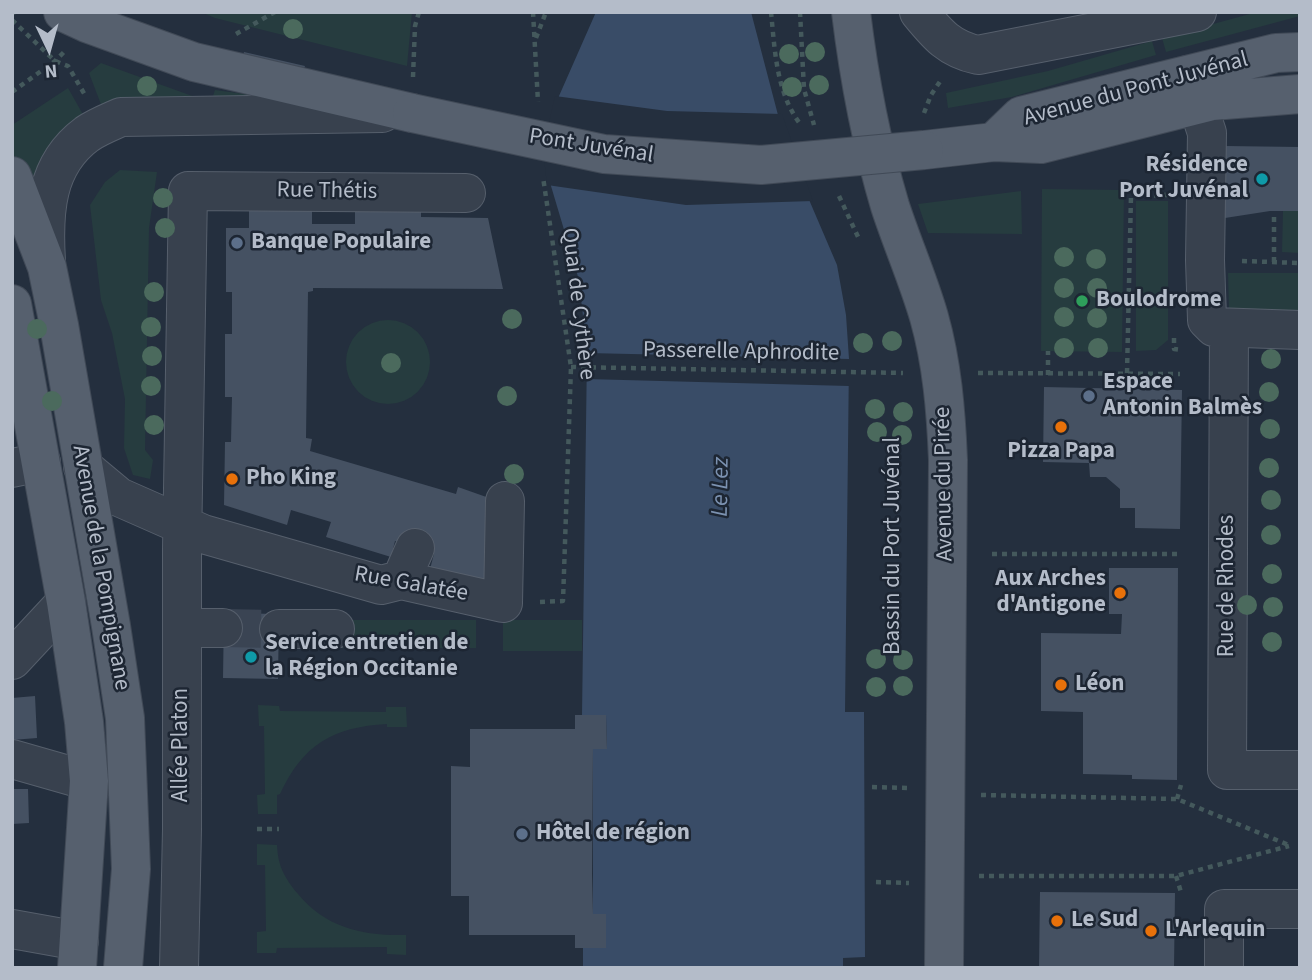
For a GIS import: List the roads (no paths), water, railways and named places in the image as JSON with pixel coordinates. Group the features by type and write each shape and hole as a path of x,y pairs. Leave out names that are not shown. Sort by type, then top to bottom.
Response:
{"main road":[{"name":"Pont Juvénal","path":"63,12 194,62 413,95 604,154 761,166 994,142"},
{"path":"146,12 152,22 194,62"},
{"name":"Avenue du Pirée","path":"851,12 864,109 891,206 929,318 941,372 947,422 944,968"},
{"name":"Avenue du Pont Juvénal","path":"994,142 1041,144 1193,89 1292,49"},
{"name":"Avenue du Pont Juvénal","path":"1193,89 1250,96 1298,93"},
{"name":"Avenue de la Pompignane","path":"12,176 47,267 125,718 131,869 123,968"},
{"name":"Avenue de la Pompignane","path":"12,304 27,465 66,601 84,722 89,781 78,954"}],"street":[{"path":"919,12 940,37 960,52 978,55 1197,12"},
{"path":"1193,89 1207,141 1207,320 1213,327 1300,330"},
{"path":"47,267 44,229 47,195 56,170 66,153 88,133 121,117 413,95"},
{"name":"Rue Thétis","path":"188,191 466,193"},
{"name":"Allée Platon","path":"179,968 182,523 188,191"},
{"name":"Rue de Rhodes","path":"1229,328 1227,770 1300,770"},
{"path":"83,467 119,497 182,523"},
{"name":"Rue Galatée","path":"182,523 203,534 381,585 408,564 503,609 505,501"},
{"path":"12,660 66,601"},
{"path":"181,628 223,628"},
{"path":"279,629 335,629"},
{"path":"12,759 89,781"},
{"path":"1224,968 1224,909 1300,909"},
{"path":"12,929 78,954"}],"water":[{"name":"Le Lez","path":"596,12 751,12 778,115 837,265 846,315 849,359 845,712 864,712 865,957 843,958 843,968 583,968 583,948 593,914 593,749 607,748 606,716 582,715 587,353 579,280 551,186 546,150 559,96"}],"tunnel":[{"path":"223,628 279,629"}],"place":[{"name":"Résidence Port Juvénal","path":"1262,179"},
{"name":"Banque Populaire","path":"237,243"},
{"name":"Boulodrome","path":"1082,301"},
{"name":"Espace Antonin Balmès","path":"1089,396"},
{"name":"Pizza Papa","path":"1061,427"},
{"name":"Pho King","path":"232,479"},
{"name":"Aux Arches d'Antigone","path":"1120,593"},
{"name":"Service entretien de la Région Occitanie","path":"251,657"},
{"name":"Léon","path":"1061,685"},
{"name":"Hôtel de région","path":"522,834"},
{"name":"Le Sud","path":"1057,921"},
{"name":"L'Arlequin","path":"1151,931"}]}
